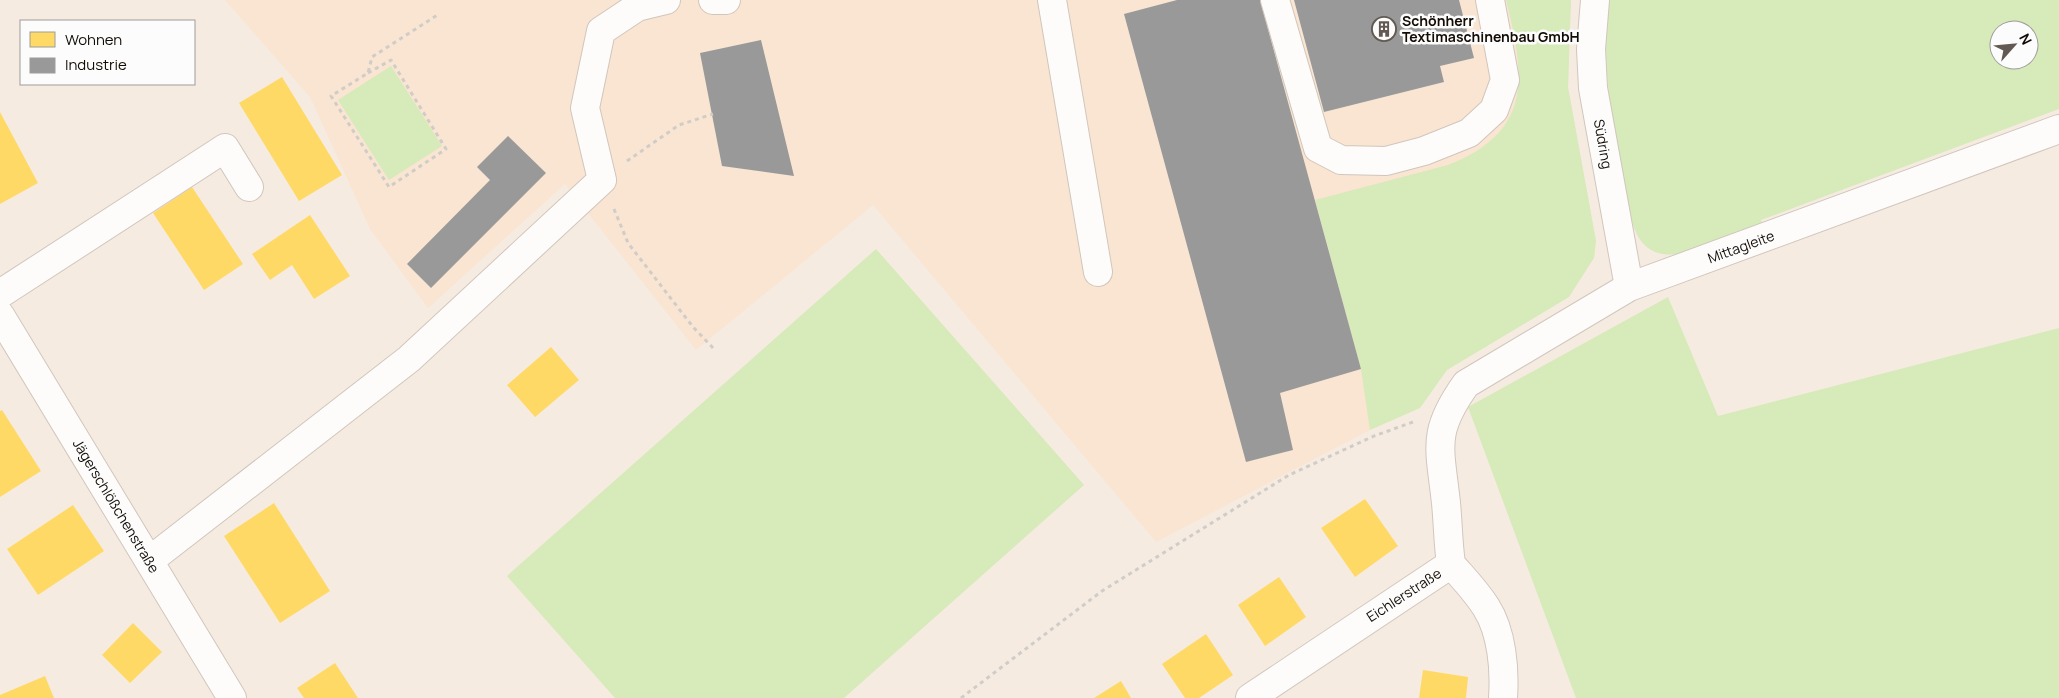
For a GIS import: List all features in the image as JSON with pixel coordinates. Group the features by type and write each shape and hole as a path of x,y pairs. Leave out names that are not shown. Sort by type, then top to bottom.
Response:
{"street":[{"path":"149,561 409,359 602,180 585,108 600,30 637,7 666,0"},
{"path":"714,0 726,0"},
{"path":"1052,0 1098,272"},
{"path":"1275,0 1318,148 1340,160 1386,161 1424,151 1469,132 1494,110 1505,80 1490,0"},
{"name":"Südring","path":"1595,0 1591,49 1593,88 1629,287"},
{"name":"Mittagleite","path":"1448,408 1466,384 1629,287 1712,258 2059,128"},
{"path":"0,294 226,148 249,187"},
{"name":"Jägerschlößchenstraße","path":"0,315 232,698"},
{"name":"Eichlerstraße","path":"1250,698 1451,564 1439,455 1440,432 1448,408"},
{"path":"1451,564 1486,607 1496,632 1502,660 1503,698"}],"path":[{"path":"368,73 391,60 446,149 389,187 331,96 368,73 372,57 439,14"},
{"path":"714,114 679,125 602,180 628,243 693,326 715,350"},
{"path":"961,698 1102,591 1289,475 1374,436 1448,408"}],"shaded area":[{"path":"225,0 1571,0 1568,87 1596,241 1594,257 1569,297 1457,360 1370,430 1156,542 873,205 696,350 565,184 428,308 370,229 310,97"}],"green space":[{"path":"1506,0 1571,0 1568,87 1596,241 1594,258 1569,297 1447,370 1420,408 1370,430 1361,369 1315,200 1448,165 1476,151 1496,136 1509,118 1516,98 1519,77 1517,53"},
{"path":"1610,0 2059,0 2059,109 1761,220 1765,231 1688,253 1664,254 1654,251 1645,245 1632,221 1611,111 1606,55"},
{"path":"391,66 442,146 389,180 338,100"},
{"path":"876,249 1084,485 844,698 615,698 507,576"},
{"path":"1668,297 1718,416 2059,328 2059,698 1576,698 1468,407"}],"building: Wohnen":[{"path":"282,77 342,175 299,201 239,103"},
{"path":"0,112 38,183 0,204"},
{"path":"192,187 243,264 204,290 153,213"},
{"path":"310,215 350,276 314,299 292,265 270,280 252,254"},
{"path":"551,347 579,380 535,417 507,385"},
{"path":"2,410 41,471 0,497 0,411"},
{"path":"1365,499 1398,546 1355,577 1321,528"},
{"path":"274,503 330,591 280,623 224,536"},
{"path":"73,505 104,551 38,595 7,549"},
{"path":"1279,577 1306,617 1265,646 1238,605"},
{"path":"133,623 162,652 130,683 102,655"},
{"path":"1206,634 1233,675 1199,698 1185,698 1162,664"},
{"path":"335,663 358,698 304,698 297,688"},
{"path":"1423,670 1468,677 1466,698 1419,698"},
{"path":"45,676 54,698 0,698 0,695"},
{"path":"1121,681 1131,698 1094,698"}],"building: Industrie":[{"path":"1177,0 1260,0 1361,369 1280,393 1293,450 1246,462 1124,14"},
{"name":"Schönherr Textimaschinenbau GmbH","path":"1294,0 1459,0 1474,58 1440,66 1444,82 1324,112"},
{"path":"761,40 794,176 722,166 700,53"},
{"path":"508,136 546,173 431,288 407,264 490,180 477,167"}],"place":[{"name":"Schönherr Textimaschinenbau GmbH","path":"1384,29"}]}
